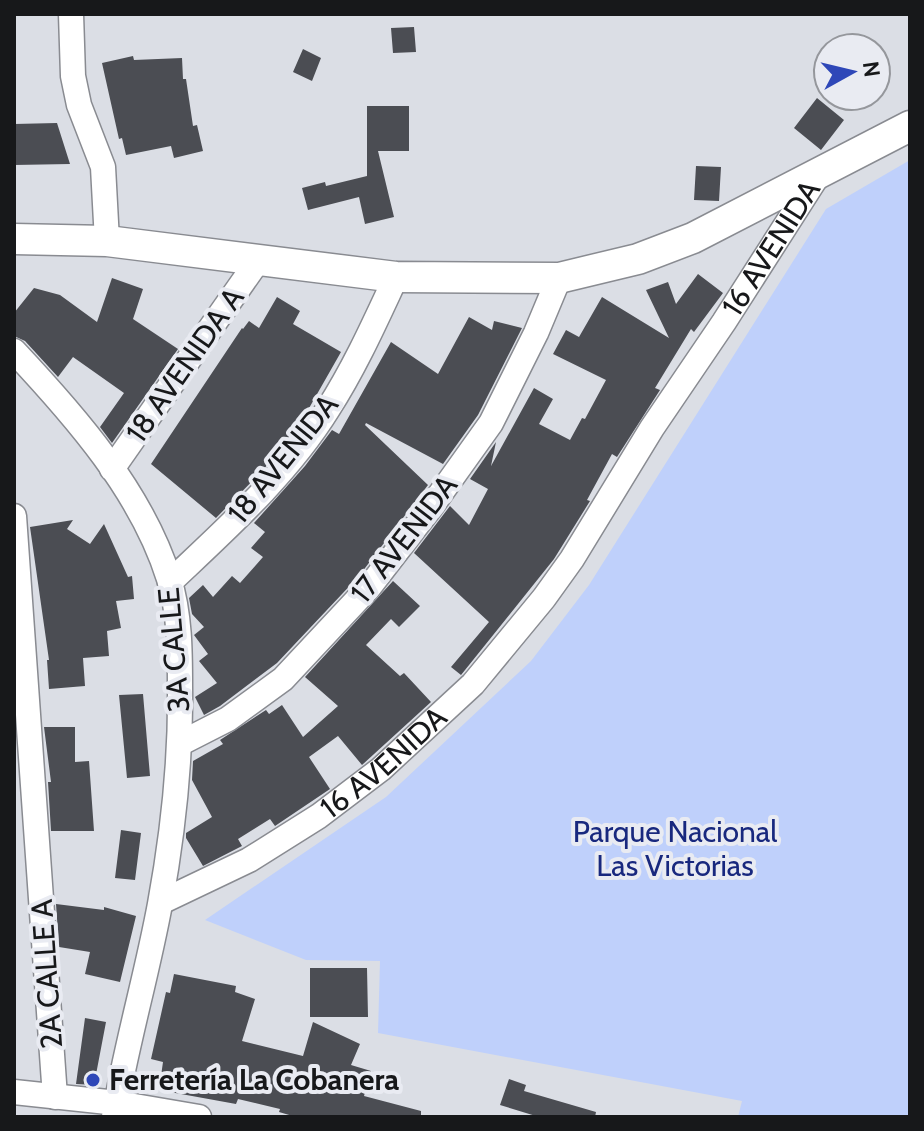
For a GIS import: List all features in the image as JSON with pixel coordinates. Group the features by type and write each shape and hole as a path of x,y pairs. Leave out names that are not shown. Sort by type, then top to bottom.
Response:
{"main road":[{"path":"818,175 910,126"},
{"name":"16 AVENIDA","path":"14,239 107,241 396,277 559,278 638,259 693,238 818,175"}],"street":[{"path":"71,14 73,76 79,105 103,167 107,241"},
{"name":"16 AVENIDA","path":"161,902 249,860 319,816 381,769 473,684 572,559 652,428 818,175"},
{"name":"18 AVENIDA A","path":"112,469 257,262"},
{"name":"18 AVENIDA","path":"170,582 264,489 327,412 363,347 396,277"},
{"name":"17 AVENIDA","path":"181,743 228,719 283,679 370,586 491,423 536,333 559,278"},
{"name":"3A CALLE","path":"14,351 44,383 112,469 152,536 170,582 179,639 181,743 161,902 116,1110"},
{"name":"2A CALLE A","path":"14,516 55,1097"},
{"path":"14,1092 116,1110 199,1117"}],"green space":[{"name":"Parque Nacional Las Victorias","path":"910,160 910,1117 738,1117 742,1101 378,1033 380,961 306,960 205,920 386,797 531,661 589,585 826,209"}],"building":[{"path":"414,27 416,52 393,53 391,28"},
{"path":"303,49 321,58 312,81 293,72"},
{"path":"133,56 134,60 182,58 193,126 197,125 203,151 174,158 171,146 126,155 122,138 119,139 102,63"},
{"path":"812,105 812,112 834,112 844,120 821,150 794,128"},
{"path":"367,106 409,106 409,151 378,151 394,217 365,224 359,197 308,210 302,188 367,176"},
{"path":"57,123 70,164 14,165 14,124"},
{"path":"696,166 721,167 719,201 694,200"},
{"path":"698,274 723,293 694,332 691,329 655,388 660,390 617,457 612,454 587,500 590,501 554,559 461,675 451,667 489,622 414,553 450,506 469,525 488,489 470,479 496,442 491,466 534,388 553,399 539,424 570,440 582,418 585,419 606,380 553,354 566,330 579,337 602,297 669,338 646,290 668,282 676,304"},
{"path":"112,278 143,289 133,319 178,349 112,443 100,427 124,393 73,357 58,377 25,341 14,336 14,313 34,288 60,295 97,322"},
{"path":"277,297 300,311 293,324 341,352 300,424 264,469 216,518 151,464 242,328 249,321 259,328"},
{"path":"469,317 492,330 494,321 522,328 478,415 443,464 366,423 428,485 359,576 277,663 204,715 195,697 217,683 199,661 208,654 194,635 204,627 192,614 189,598 203,585 213,597 232,576 240,583 263,557 251,548 265,532 254,523 305,466 332,430 339,434 391,342 438,374"},
{"path":"73,520 67,529 90,544 104,524 128,577 132,576 134,599 116,601 121,628 107,631 109,656 83,658 85,686 49,689 49,660 30,527"},
{"path":"393,581 420,606 399,627 391,619 366,645 400,676 404,673 431,702 362,765 338,736 309,757 330,789 275,826 270,819 238,839 242,846 203,866 186,838 186,833 212,817 192,780 193,761 223,744 220,740 266,710 269,714 282,705 303,737 338,706 305,677"},
{"path":"143,694 150,776 127,778 119,695"},
{"path":"44,727 75,727 75,762 89,761 94,831 51,831 48,782 51,782"},
{"path":"121,830 141,833 135,880 115,878"},
{"path":"56,904 104,910 104,907 136,916 120,982 85,974 90,952 59,947"},
{"path":"310,968 367,968 368,1017 310,1017"},
{"path":"174,974 236,986 235,992 255,999 242,1041 303,1056 313,1022 360,1044 351,1065 371,1071 364,1096 421,1111 421,1117 296,1117 279,1112 280,1109 238,1099 236,1104 159,1090 163,1062 151,1059 166,992 170,993"},
{"path":"85,1018 106,1022 94,1085 76,1084"},
{"path":"509,1079 526,1085 524,1091 596,1112 595,1117 539,1117 500,1105"}],"place":[{"name":"Ferretería La Cobanera","path":"93,1080"}]}
